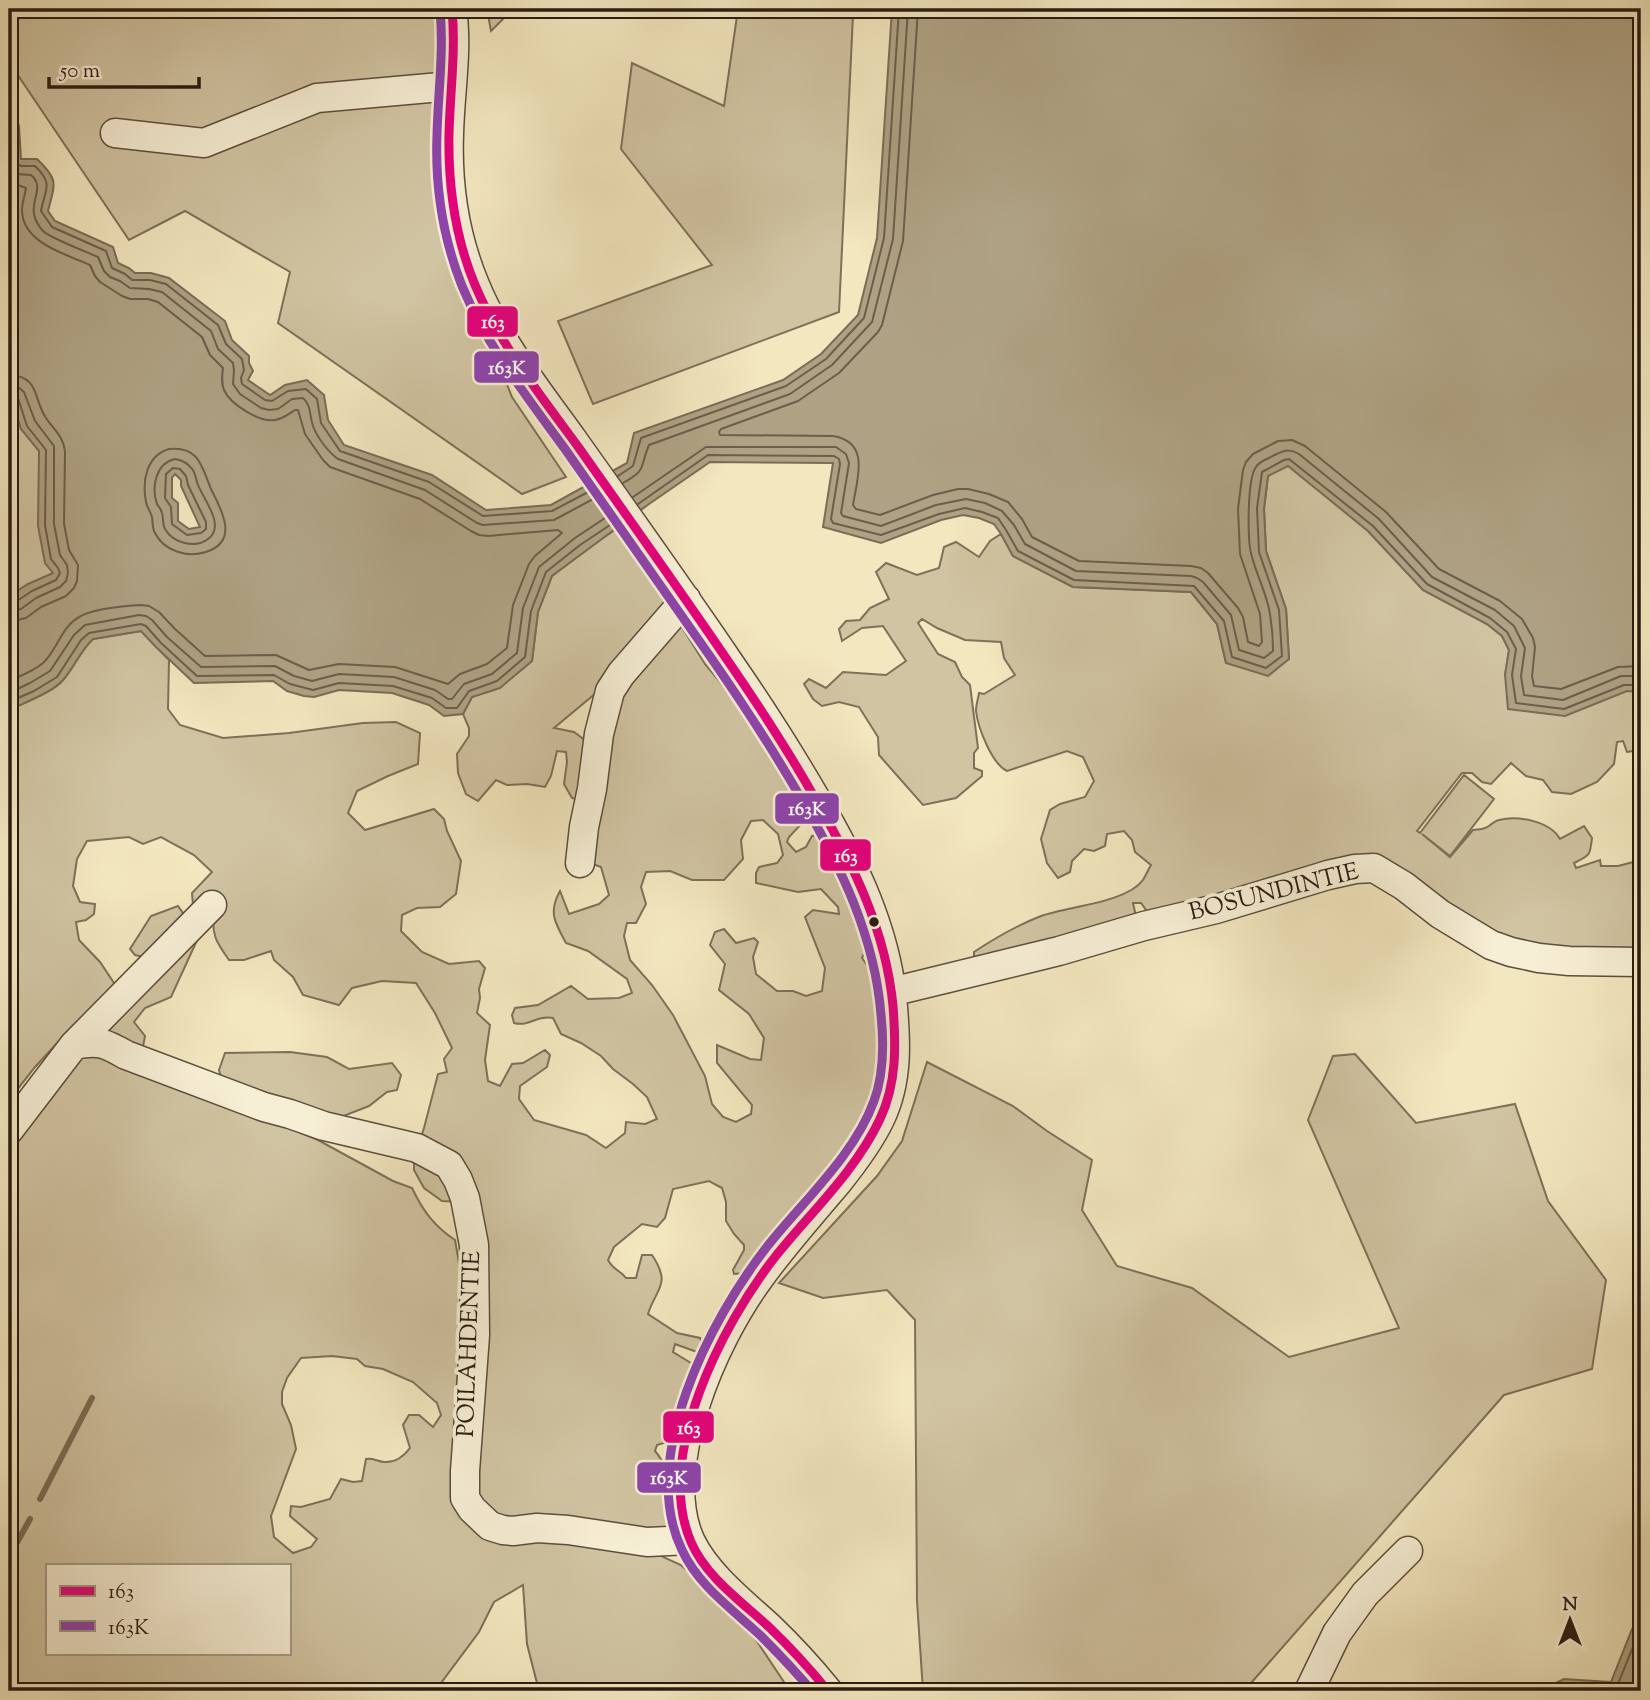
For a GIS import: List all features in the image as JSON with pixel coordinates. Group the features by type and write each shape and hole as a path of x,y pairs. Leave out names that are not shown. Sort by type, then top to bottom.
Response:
{"street":[{"path":"452,9 454,43 449,137 450,187 458,236 477,289 528,377 766,715 846,852 873,912 880,935 891,992 896,1042 890,1095 880,1120 854,1161 758,1279 740,1306 702,1385 684,1448 681,1478 681,1505 690,1540 702,1560 828,1691"},
{"path":"116,133 204,144 317,98 452,86"},
{"path":"580,863 599,734 610,691 621,674 686,599"},
{"name":"BOSUNDINTIE","path":"891,992 1059,951 1355,869 1374,868 1469,933 1501,948 1539,958 1641,962"},
{"path":"9,1130 74,1045 212,905"},
{"name":"POILAHDENTIE","path":"74,1045 88,1042 106,1043 126,1055 264,1107 324,1126 416,1148 449,1165 465,1198 474,1245 475,1335 465,1471 465,1498 472,1509 490,1526 503,1530 568,1530 647,1542 690,1540"},
{"path":"1309,1691 1337,1633 1365,1594 1408,1551"}],"shaded area":[{"path":"9,9 446,9 449,82 442,223 512,397 566,477 522,494 278,323 290,272 185,211 129,240 9,62"},
{"path":"487,9 513,9 491,31"},
{"path":"738,9 858,9 853,15 839,312 593,404 558,321 712,265 621,149 632,63 724,106"},
{"path":"9,299 104,542 9,607"},
{"path":"1288,465 1368,531 1423,590 1487,624 1502,636 1509,650 1505,675 1641,692 1641,743 1634,751 1627,752 1623,741 1617,742 1614,764 1597,782 1571,794 1552,792 1543,780 1526,776 1511,763 1491,784 1482,782 1472,773 1462,773 1417,831 1420,833 1464,775 1494,799 1450,856 1422,834 1450,857 1473,830 1482,829 1499,820 1515,818 1532,821 1549,828 1560,839 1584,826 1592,838 1591,848 1586,856 1574,863 1576,868 1600,860 1601,866 1618,866 1641,860 1641,957 1519,951 1377,865 1151,917 1141,903 1133,903 1135,912 1132,926 974,960 974,952 1032,920 1124,894 1143,880 1151,865 1135,852 1132,840 1124,831 1107,834 1105,846 1094,851 1084,849 1072,861 1070,872 1058,878 1047,863 1041,839 1050,810 1060,804 1085,797 1094,781 1083,757 1067,751 1007,771 996,761 983,736 976,709 979,693 984,694 1015,675 1004,658 1001,642 965,640 922,619 918,623 938,654 955,662 962,677 970,685 978,748 974,753 974,768 982,771 982,776 956,798 923,805 879,755 878,737 859,707 839,702 822,706 813,699 804,684 809,679 826,688 843,672 886,675 906,661 883,626 862,628 842,641 839,629 846,621 860,620 870,608 889,599 876,572 886,563 917,575 939,568 944,547 956,542 979,557 990,541 1001,534 1013,556 1073,587 1191,592 1217,624 1226,663 1289,659 1286,609 1266,551 1264,509 1268,476"},
{"path":"619,527 705,664 764,739 804,808 806,819 787,842 796,852 806,847 812,836 819,835 858,909 869,942 862,958 881,995 883,1063 875,1104 842,1157 745,1273 734,1274 733,1270 744,1245 726,1221 726,1202 722,1188 709,1181 673,1189 665,1218 657,1227 642,1224 614,1247 608,1260 626,1278 636,1278 642,1255 652,1255 662,1280 648,1314 677,1333 700,1338 703,1344 697,1352 675,1344 673,1352 691,1363 693,1374 670,1441 657,1445 655,1451 664,1465 663,1504 669,1525 664,1533 653,1538 654,1548 663,1557 681,1565 748,1628 790,1691 539,1691 527,1644 523,1585 494,1602 479,1632 435,1691 9,1691 9,1146 76,1054 98,1049 318,1140 393,1181 412,1188 430,1217 455,1240 464,1292 466,1343 464,1403 452,1478 462,1512 472,1523 477,1524 479,1512 469,1488 470,1437 476,1394 476,1241 461,1202 442,1201 424,1188 414,1170 414,1157 438,1074 447,1072 444,1059 452,1048 435,1013 416,983 382,981 352,988 339,1005 303,995 293,977 274,960 271,951 244,960 229,960 216,939 213,928 214,914 193,905 192,893 212,872 194,855 161,837 143,844 129,837 87,841 77,859 73,886 80,902 95,904 94,914 86,920 76,922 79,940 100,962 114,983 112,999 118,1005 173,951 163,946 144,957 135,955 130,949 151,916 178,906 199,936 171,997 145,1008 134,1022 145,1036 142,1052 74,1025 9,1100 9,764 15,754 9,749 9,710 38,697 58,684 93,639 141,631 169,660 168,709 180,725 223,738 396,722 420,733 418,764 357,791 348,813 365,830 434,809 444,819 461,861 456,894 440,907 417,908 402,915 401,931 422,952 449,964 479,961 485,968 479,989 477,1013 490,1025 485,1060 488,1081 500,1086 512,1064 523,1063 545,1050 550,1055 547,1067 520,1086 519,1099 534,1120 586,1135 606,1148 625,1133 626,1122 645,1124 657,1119 647,1097 601,1056 561,1034 553,1018 520,1024 514,1023 512,1015 515,1008 538,1005 571,986 588,999 619,998 632,993 627,979 588,951 566,943 554,917 554,905 560,891 569,914 599,904 609,895 601,867 585,861 590,818 599,787 614,704 602,688 554,728 574,732 590,744 581,801 572,798 564,784 566,752 557,751 551,776 545,787 507,785 496,780 478,801 466,794 458,773 457,754 469,736 469,728 463,714 472,697 500,687 532,661 538,612 552,576","holes":["763,820 778,834 783,855 777,863 759,867 756,883 798,892 821,889 838,907 839,914 813,910 805,917 825,968 822,991 806,996 793,991 777,991 756,974 753,957 758,942 754,938 736,943 724,929 715,932 710,945 725,964 719,990 749,1014 764,1038 761,1060 750,1059 717,1045 717,1063 752,1105 751,1114 736,1122 723,1117 712,1104 705,1076 673,1015 630,960 624,936 627,923 636,923 646,904 641,887 646,872 670,871 692,880 724,880 743,859 741,840 751,821","332,1356 357,1359 365,1366 383,1369 413,1382 437,1403 441,1415 433,1427 419,1415 409,1415 403,1425 410,1448 402,1456 388,1462 366,1459 362,1481 341,1479 330,1499 301,1507 291,1506 290,1516 317,1539 311,1547 293,1553 274,1537 271,1516 296,1449 291,1425 282,1404 282,1392 287,1378 301,1358"]},
{"path":"290,1052 327,1057 349,1069 392,1063 401,1075 397,1090 387,1092 369,1106 341,1117 222,1081 219,1070 225,1053"},
{"path":"1355,1054 1416,1123 1515,1104 1548,1201 1606,1280 1592,1369 1504,1395 1244,1691 923,1691 917,1601 915,1320 887,1290 823,1298 779,1283 877,1176 902,1141 927,1062 1013,1106 1092,1160 1082,1210 1117,1266 1192,1288 1289,1357 1399,1328 1308,1120 1333,1056"}],"water":[{"path":"892,9 1641,9 1641,692 1627,691 1565,716 1508,709 1505,675 1509,650 1502,636 1487,624 1423,590 1368,531 1288,466 1268,476 1264,509 1266,551 1286,609 1289,659 1268,676 1226,663 1217,624 1191,592 1073,587 1013,556 994,524 963,515 941,520 881,543 823,527 833,463 710,462 552,576 538,612 532,661 500,688 472,697 463,714 444,716 429,705 392,693 339,690 314,697 287,691 273,681 194,683 141,631 93,639 58,684 38,697 9,710 9,596 53,573 45,563 38,526 39,451 21,429 9,392 9,103 19,126 21,159 37,159 52,177 53,188 48,211 55,221 113,247 118,263 135,273 151,273 169,278 225,321 232,340 249,356 253,371 248,380 270,395 285,385 307,380 324,395 328,420 344,445 432,475 486,510 551,505 627,463 634,433 783,380 821,354 858,315 877,238","holes":["175,474 181,480 181,486 200,527 189,529 178,521 178,503 172,498 172,478"]},
{"path":"1641,1627 1641,1691 1539,1691 1564,1679 1611,1682 1632,1629"}],"waterway":[{"path":"40,1499 92,1398"},
{"path":"9,1557 30,1519"}],"transit line":[{"name":"163","path":"452,9 453,56 449,134 452,192 462,248 485,307 522,370 691,607 806,782 855,874 883,951 889,978 895,1035 894,1064 886,1105 858,1157 775,1257 734,1318 699,1393 687,1432 681,1471 682,1508 691,1542 706,1567 800,1658 828,1691"},
{"name":"163K","path":"440,10 437,154 439,193 450,249 472,308 509,370 714,662 781,765 843,877 872,958 883,1037 881,1070 874,1101 841,1160 766,1248 723,1313 686,1392 674,1433 669,1475 671,1514 689,1563 706,1585 760,1635 812,1691"}]}
